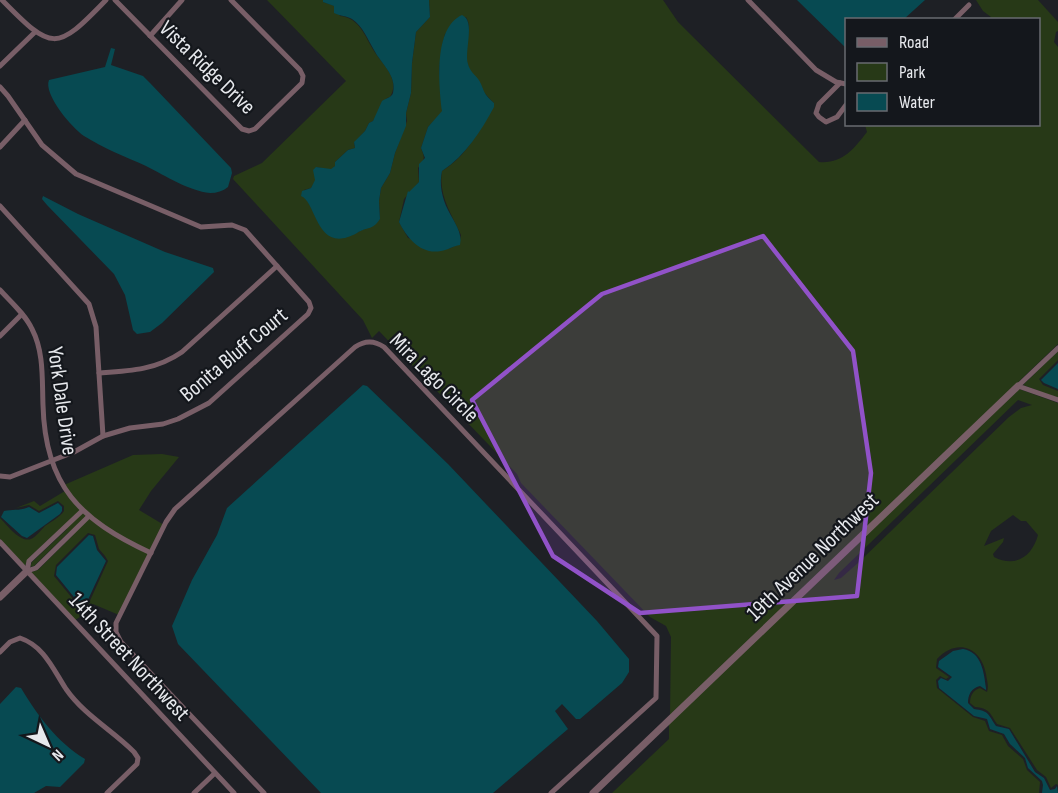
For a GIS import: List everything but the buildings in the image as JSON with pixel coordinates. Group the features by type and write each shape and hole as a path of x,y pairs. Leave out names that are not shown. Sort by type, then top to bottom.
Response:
{"street":[{"path":"2,0 34,33 49,39 65,36 75,30 106,0"},
{"name":"Vista Ridge Drive","path":"115,0 242,129 249,131 255,129 302,83 303,76 300,70 231,0"},
{"path":"150,36 182,0"},
{"path":"748,0 816,70 843,83 819,104 816,113 819,117 826,122 837,117 845,106"},
{"path":"956,18 969,5"},
{"path":"0,66 34,33"},
{"name":"Bonita Bluff Court","path":"0,87 42,145 76,174 201,226 232,225 245,230 309,302 310,309 308,314 209,403 192,413 163,424 130,428 103,436 74,452 10,477 0,476"},
{"path":"0,147 25,120"},
{"path":"0,206 89,304 94,317 103,436"},
{"path":"99,373 145,369 169,361 182,352 277,266"},
{"name":"York Dale Drive","path":"0,290 32,327 40,354 43,421 51,461 69,496 88,517 112,534 151,553"},
{"path":"0,336 22,314"},
{"name":"Mira Lago Circle","path":"264,793 118,636 117,620 175,509 355,347 369,341 381,344 657,636 656,698 551,793"},
{"name":"19th Avenue Northwest","path":"593,793 1058,348"},
{"path":"1018,386 1058,400"},
{"path":"27,571 29,561 82,511"},
{"path":"0,597 27,571 36,568 88,517"},
{"name":"14th Street Northwest","path":"0,542 234,793"},
{"path":"0,652 10,642 20,638 30,641 45,656 79,705 134,752 138,758 137,764 107,793"},
{"path":"194,793 215,773"}],"highlighted area":[{"path":"763,236 853,351 871,473 857,596 640,613 553,556 472,400 602,294"}],"green space":[{"path":"267,0 323,0 335,6 340,16 352,20 361,29 392,78 393,90 390,97 354,143 355,148 348,150 335,162 331,170 316,167 316,180 311,188 304,190 306,199 319,224 326,232 342,237 360,231 380,219 381,188 390,173 407,121 416,32 430,17 429,0 663,0 678,22 819,162 827,162 841,158 852,150 867,132 865,126 1040,126 1040,18 990,18 976,0 1038,0 1058,22 1054,42 1058,47 1058,344 670,716 671,637 666,626 650,617 521,483 517,474 379,331 372,338 363,320 233,179 234,176 262,163 346,81","holes":["466,17 469,29 466,49 468,64 479,86 494,103 491,112 467,148 442,171 444,197 461,235 459,244 448,249 408,238 399,222 404,199 419,182 418,168 424,158 421,148 428,127 443,111 439,69 445,34"]},
{"path":"1058,351 1058,360 1039,379 1043,385 1058,391 1058,398 1023,385"},
{"path":"1019,389 1058,403 1058,785 1051,788 1046,777 1037,770 1010,728 997,724 989,712 970,703 974,692 980,688 987,692 988,686 983,664 973,651 967,648 952,649 944,652 937,659 936,668 949,677 946,679 940,676 936,680 937,688 973,717 985,721 989,731 1002,735 1008,746 1023,759 1027,770 1040,782 1039,793 612,793 669,739 669,723","holes":["1018,400 1032,405 1021,408 1009,417 859,562 841,578 834,580","1013,515 1021,521 1026,521 1038,535 1027,555 1016,561 1002,560 994,557 993,554 1004,538 984,546 991,531"]},
{"path":"162,454 179,457 151,491 139,510 164,525 119,615 93,604 90,611 75,620 31,572 38,570 73,535 69,532 34,566 30,567 32,562 67,529 63,526 28,559 25,566 0,539 0,518 18,536 27,540 31,539 60,516 64,511 64,506 58,501 39,511 29,505 16,508 34,501 40,506 65,491 64,485 133,455","holes":["88,533 95,535 99,549 108,561 88,605 83,607 77,604 54,576 56,565"]}],"water":[{"path":"323,0 429,0 430,17 416,32 406,126 390,173 381,188 380,219 372,227 343,238 333,238 325,233 306,200 301,196 302,191 311,188 315,180 313,170 316,167 331,169 348,150 355,148 354,142 373,121 382,101 392,95 394,87 391,75 359,25 350,18 334,13 334,6"},
{"path":"797,0 925,0 905,18 845,18 845,47"},
{"path":"462,15 466,18 469,29 467,58 469,67 494,103 494,107 472,142 451,165 442,171 443,196 461,241 460,245 434,252 416,244 399,222 408,191 419,182 419,164 425,158 421,148 428,127 442,111 439,73 442,44 446,32"},
{"path":"111,48 115,49 111,65 143,76 231,168 228,187 220,192 210,193 186,186 91,140 79,132 66,118 50,94 49,80 105,67"},
{"path":"43,196 165,252 213,268 214,272 162,323 150,332 137,334 133,330 125,295 114,274 47,205 42,199"},
{"path":"1058,363 1058,389 1041,380"},
{"path":"363,385 367,386 448,464 597,621 629,659 629,672 622,683 580,719 576,719 562,704 555,711 568,729 493,793 321,793 178,644 172,626 192,580 217,535 227,508"},
{"path":"58,503 62,507 60,514 27,538 1,517 4,511 29,507 39,513"},
{"path":"89,535 93,536 97,550 106,561 84,605 78,602 56,575 57,567"},
{"path":"963,649 974,654 981,664 986,688 986,690 980,686 974,688 969,695 968,703 974,709 988,714 996,726 1009,729 1035,772 1044,778 1050,790 1057,786 1058,793 1042,793 1042,781 1028,768 1025,758 1010,744 1004,734 990,729 987,719 974,716 939,688 938,681 941,678 948,681 952,677 938,667 939,661 953,651"},
{"path":"16,687 21,688 41,718 65,745 85,759 84,763 60,787 46,786 34,793 0,793 0,704"}]}
